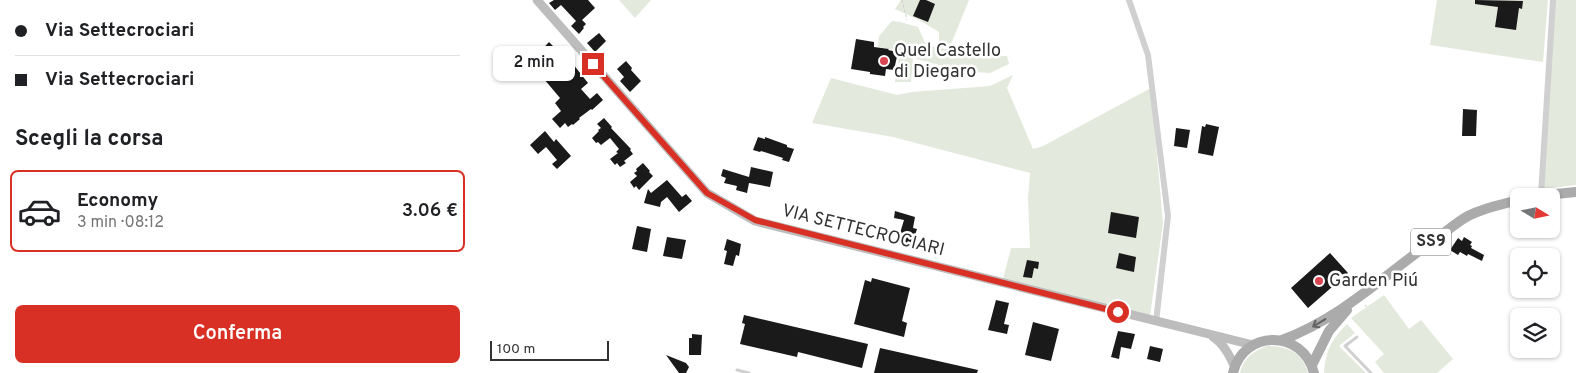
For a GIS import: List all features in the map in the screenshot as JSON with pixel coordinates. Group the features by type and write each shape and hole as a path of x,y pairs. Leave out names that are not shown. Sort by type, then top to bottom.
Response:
{"main road":[{"name":"VIA SETTECROCIARI","path":"537,0 707,193 755,220 1253,345"},
{"path":"1560,194 1576,192"},
{"name":"SS9","path":"1357,300 1424,247 1469,216 1510,202"},
{"path":"1234,370 1242,354 1253,345 1262,341 1282,340 1305,331 1357,300"},
{"path":"1313,369 1329,331 1357,300"},
{"name":"VIA SETTECROCIARI","path":"1208,334 1219,341 1225,348 1234,370"},
{"path":"1282,340 1294,345 1305,354 1313,369"}],"street":[{"path":"1129,0 1149,55 1168,216 1156,322"},
{"path":"1539,188 1553,0"}],"lane":[{"path":"1357,337 1345,346 1371,373"},
{"path":"737,370 749,373"}],"path":[{"path":"902,0 907,20"},
{"path":"1357,300 1368,309"}],"shaded area":[{"path":"619,0 651,0 635,18"},
{"path":"901,0 969,0 951,44 939,42 939,32 895,9"},
{"path":"1437,0 1548,0 1543,62 1430,45"},
{"path":"1555,0 1576,0 1576,185 1543,188"},
{"path":"892,21 918,27 926,45 980,56 1007,56 1009,64 990,73 961,71 913,58 911,82 895,82 900,51 878,47 879,36"},
{"path":"1013,75 1007,88 1033,149 1043,146 1151,88 1163,223 1150,316 1003,279 1011,248 1030,248 1028,198 1030,173 893,137 812,123 831,78 897,95 912,92 990,86"},
{"path":"1384,295 1409,329 1421,320 1453,359 1437,373 1384,373 1375,362 1384,354 1351,318"},
{"path":"1347,324 1355,333 1339,346 1366,373 1324,373 1330,346"},
{"path":"1267,346 1281,347 1298,355 1308,373 1240,373 1246,359"}],"building":[{"path":"554,0 588,0 595,8 582,20 586,24 579,34 571,26 576,21 561,5 555,10 549,3"},
{"path":"920,0 926,0 935,4 928,22 913,16"},
{"path":"1475,0 1523,1 1522,9 1519,8 1516,30 1495,27 1498,7 1475,4"},
{"path":"599,33 606,41 595,52 587,43"},
{"path":"856,39 874,42 874,47 898,52 894,70 886,69 885,76 851,69"},
{"path":"549,42 558,51 541,69 532,60"},
{"path":"569,59 588,83 581,89 590,99 597,93 603,100 579,118 573,125 568,127 565,123 560,128 552,119 561,111 555,103 560,98 544,79"},
{"path":"626,61 641,81 630,92 620,81 624,77 617,69"},
{"path":"1463,109 1477,110 1476,136 1462,136"},
{"path":"604,118 631,149 633,154 620,167 617,163 615,165 610,159 618,153 616,152 619,149 610,138 601,145 592,138 601,128 597,124"},
{"path":"1206,124 1219,127 1213,156 1198,153 1202,126 1205,127"},
{"path":"1176,128 1190,130 1187,148 1174,146"},
{"path":"545,131 554,142 556,139 571,156 557,169 552,164 557,160 546,147 538,154 530,145"},
{"path":"758,137 765,139 765,137 794,149 789,162 782,160 783,158 753,150"},
{"path":"643,163 653,176 639,190 636,186 634,188 630,182 637,176 634,173 637,171 636,169"},
{"path":"751,167 773,172 770,187 749,183 747,193 736,190 737,186 724,183 726,178 721,176 723,169 749,177"},
{"path":"667,180 682,197 686,194 692,201 679,212 667,197 661,202 660,207 644,203 648,189 651,193"},
{"path":"895,211 915,217 913,228 917,229 911,247 897,243 904,220 894,218"},
{"path":"1111,212 1139,217 1136,238 1108,233"},
{"path":"637,226 651,229 647,252 632,249"},
{"path":"667,237 686,240 682,259 663,256"},
{"path":"1464,237 1472,242 1471,248 1484,255 1482,261 1460,252 1458,255 1450,250 1458,238 1462,241"},
{"path":"727,239 741,244 739,256 736,255 733,266 724,264 727,251 724,250"},
{"path":"1119,253 1136,257 1134,272 1116,268"},
{"name":"Garden Piú","path":"1330,253 1348,273 1308,308 1291,288"},
{"path":"1027,260 1039,262 1038,269 1034,268 1032,278 1023,277"},
{"path":"872,278 910,288 902,321 907,323 904,337 854,324 865,280 871,282"},
{"path":"996,300 1009,303 1004,324 1009,325 1007,334 988,330"},
{"path":"744,315 868,344 862,368 798,352 797,357 740,344 745,324 742,323"},
{"path":"1033,322 1059,329 1051,361 1025,355"},
{"path":"1118,331 1135,334 1131,349 1121,347 1119,359 1111,357"},
{"path":"692,334 702,335 701,355 689,355 689,338 692,338"},
{"path":"1150,346 1163,349 1160,362 1147,359"},
{"path":"880,348 978,370 977,373 874,373"},
{"path":"666,355 686,363 689,367 686,373 679,373"}],"place":[{"name":"Quel Castello di Diegaro","path":"884,61"},
{"name":"Garden Piú","path":"1319,281"}],"route":[{"path":"593,64 707,193 755,220 1118,312"}]}
